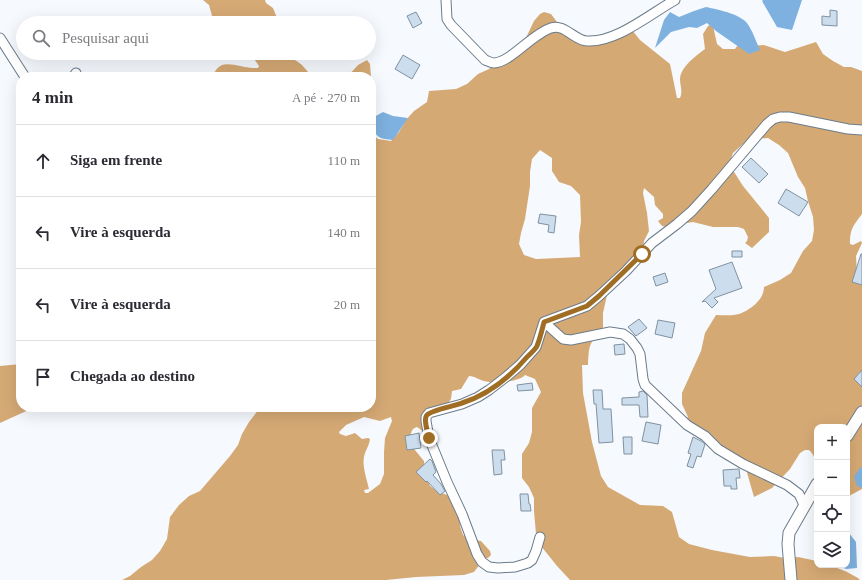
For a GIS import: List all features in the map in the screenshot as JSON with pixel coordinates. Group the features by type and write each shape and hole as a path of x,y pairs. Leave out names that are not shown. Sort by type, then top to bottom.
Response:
{"street":[{"path":"446,0 447,19 451,25 485,60 492,63 504,60 534,36 552,27 558,27 585,41 595,42 605,40 618,35 675,0"},
{"path":"0,38 22,72"},
{"path":"544,322 587,306 599,296 626,271 652,243 692,211 773,119 789,117 848,129 862,130"},
{"path":"544,322 563,339 571,340 610,332 623,334 637,348 640,354 645,385 687,425 705,436 730,457 779,481 797,492 801,496 804,505"},
{"path":"540,537 532,560 528,563 515,567 498,568 489,567 482,562 477,554 462,514 429,438 426,417 430,413 462,404 478,397 506,377 536,346 544,322"},
{"path":"850,431 862,412"},
{"path":"791,580 788,544 789,532 814,489"}],"shaded area":[{"path":"203,0 265,0 266,3 273,8 276,16 212,16 209,5"},
{"path":"544,12 551,14 557,22 568,31 595,39 632,30 640,40 670,64 677,98 680,98 681,95 681,74 686,66 705,49 703,34 708,26 712,24 717,44 723,49 735,49 740,42 749,46 764,45 785,52 816,42 823,54 833,61 844,67 851,67 862,71 862,214 853,228 850,244 853,245 861,241 862,243 856,256 857,275 862,279 862,489 850,495 850,424 814,424 814,456 809,450 805,450 800,453 790,469 772,488 754,497 746,469 724,459 710,434 683,421 688,417 682,404 682,393 701,351 705,333 716,315 736,315 756,304 762,296 764,287 791,273 803,251 812,241 814,230 813,217 805,188 798,177 788,153 768,138 754,139 743,144 733,153 729,164 743,186 769,218 769,232 752,248 745,243 748,237 744,229 738,227 713,227 693,222 681,224 671,228 662,226 658,221 663,218 663,214 655,205 654,197 644,188 643,193 649,231 644,241 643,249 634,264 607,295 603,313 603,329 592,341 588,365 582,365 583,393 592,442 601,476 608,487 640,505 663,506 672,512 679,537 689,544 750,557 798,557 814,560 814,568 837,568 860,580 570,580 541,546 536,534 534,498 529,487 522,478 522,454 529,443 532,432 532,408 541,392 535,379 525,375 512,381 500,382 488,382 469,376 461,389 452,391 449,402 433,410 424,432 417,427 414,428 411,434 410,444 424,461 425,474 430,486 437,491 452,497 459,508 460,526 463,535 468,539 481,541 490,551 491,555 483,560 474,572 464,575 386,580 122,580 152,560 160,551 167,539 170,517 179,505 189,496 200,491 230,456 238,445 249,422 257,412 376,412 376,137 391,141 414,111 427,102 429,91 456,89 467,84 478,74 489,69 522,46 534,21","holes":["540,150 552,158 552,171 559,182 571,186 580,195 580,257 536,259 524,255 519,244 525,219 532,159","364,417 380,421 391,417 392,421 385,438 384,474 380,484 368,493 365,493 364,490 369,489 364,469 364,461 370,439 362,439 355,433 346,436 340,434 339,432 346,425"]},
{"path":"255,60 294,60 302,65 308,72 215,72 220,66 226,64 249,68 258,68 259,66"},
{"path":"367,60 370,64 371,72 352,72 358,65"},
{"path":"16,364 16,412 24,412 0,423 0,366"}],"water":[{"path":"802,0 792,30 777,27 762,1"},
{"path":"706,7 730,13 742,18 749,26 760,50 749,54 707,23 697,28 689,27 671,32 655,48 664,20 670,12 679,17"},
{"path":"383,112 393,116 408,118 393,140 379,137 376,134 376,116"},
{"path":"862,467 862,488 857,486 854,477"},
{"path":"850,534 856,542 857,568 846,569 844,568 850,568"}],"building":[{"path":"830,10 837,11 837,26 822,25 822,16 830,17"},
{"path":"416,12 422,23 413,28 407,16"},
{"path":"403,55 420,65 412,79 395,69"},
{"path":"751,158 768,174 759,183 742,167"},
{"path":"786,189 808,202 799,216 778,203"},
{"path":"540,214 556,216 554,233 548,232 549,225 538,223"},
{"path":"732,251 742,251 742,257 732,257"},
{"path":"862,254 862,285 852,282"},
{"path":"732,262 742,288 714,298 718,302 712,308 705,301 702,302 716,289 709,270"},
{"path":"665,273 668,282 656,286 653,277"},
{"path":"639,319 647,328 636,336 628,327"},
{"path":"658,320 675,323 672,338 655,334"},
{"path":"624,344 625,354 615,355 614,345"},
{"path":"862,370 862,387 854,379"},
{"path":"532,383 533,390 518,391 517,385"},
{"path":"593,390 602,390 603,409 611,409 613,442 599,443 596,404 594,404"},
{"path":"643,391 647,395 648,417 640,417 639,405 622,405 622,398 639,397 639,392"},
{"path":"646,422 661,425 658,444 642,441"},
{"path":"419,433 421,448 407,450 405,436"},
{"path":"623,437 632,437 632,454 624,454"},
{"path":"693,437 705,444 701,457 697,456 693,468 687,466 691,454 688,453"},
{"path":"492,450 504,450 505,460 501,460 502,474 494,475"},
{"path":"430,459 436,472 433,475 445,491 440,495 416,472"},
{"path":"739,469 740,478 736,478 737,489 731,489 731,486 724,486 723,470"},
{"path":"520,494 528,494 531,511 521,511"}],"route":[{"path":"429,438 426,421 427,414 462,404 489,390 520,364 536,346 544,322 587,306 626,271 642,254"}]}
